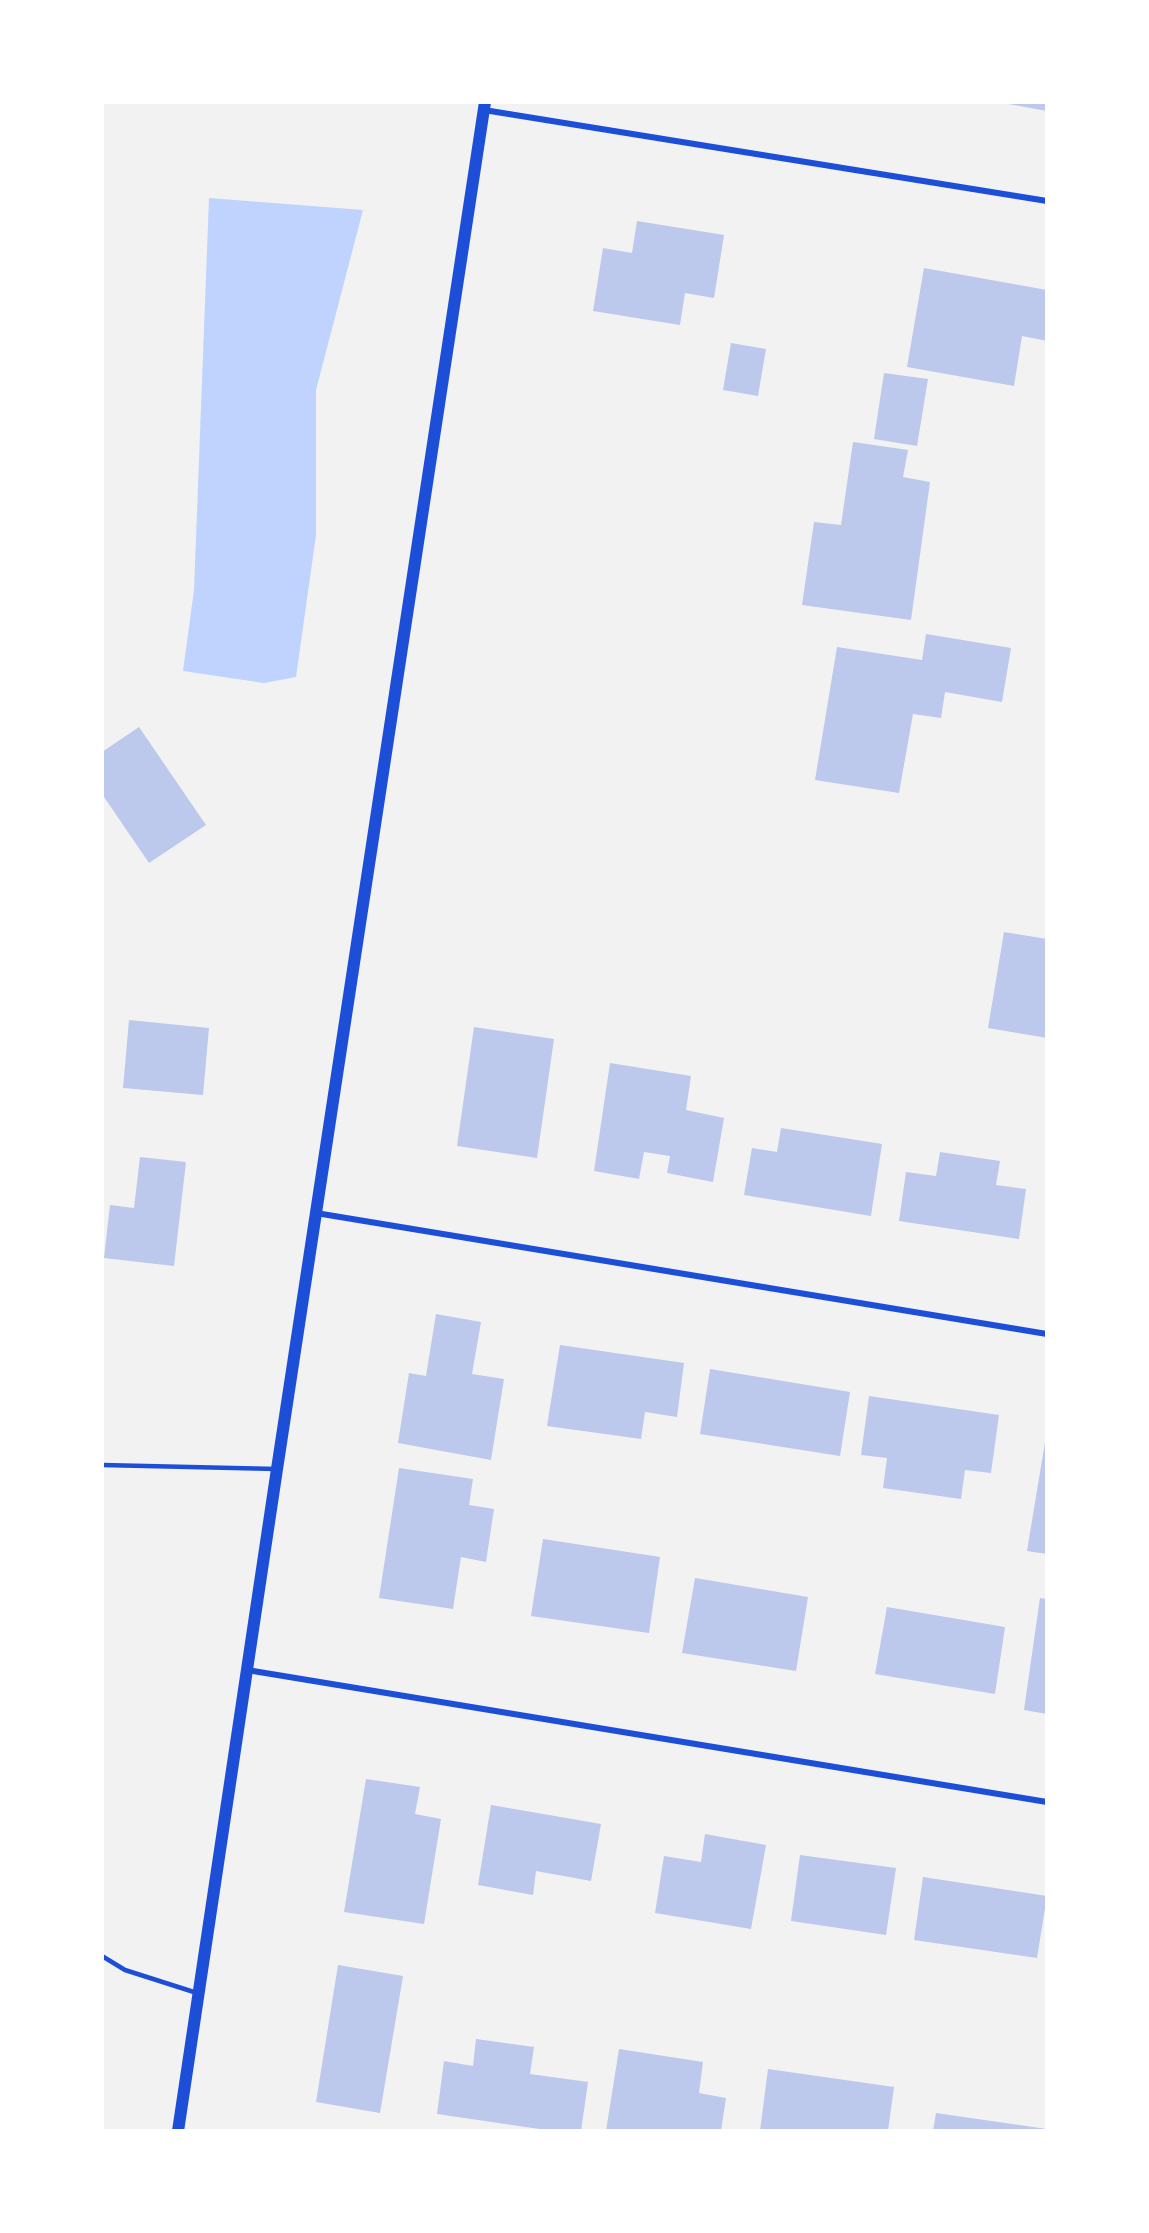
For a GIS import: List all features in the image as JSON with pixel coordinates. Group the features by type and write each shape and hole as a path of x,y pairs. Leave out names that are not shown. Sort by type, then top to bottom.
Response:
{"main road":[{"path":"178,2131 246,1670 485,106"}],"street":[{"path":"485,106 1047,201"},
{"path":"316,1213 1047,1334"},
{"path":"246,1670 1047,1802"}],"lane":[{"path":"102,1465 277,1469"},
{"path":"102,1956 125,1970 198,1994"}],"water":[{"path":"209,198 363,210 316,390 316,535 296,677 264,683 183,671 194,590"}],"building":[{"path":"1047,102 1047,111 1003,103"},
{"path":"637,221 724,235 714,298 685,293 680,325 593,311 603,248 632,253"},
{"path":"924,268 1047,290 1047,341 1022,336 1014,386 907,367"},
{"path":"731,343 766,349 758,396 723,390"},
{"path":"884,373 928,379 917,446 874,439"},
{"path":"853,442 908,450 903,477 930,482 911,620 802,605 814,522 841,525"},
{"path":"926,634 1011,648 1002,702 945,692 941,718 913,714 899,793 815,780 837,647 922,660"},
{"path":"139,727 206,825 149,863 102,794 102,752"},
{"path":"1004,932 1047,939 1047,1038 988,1028"},
{"path":"129,1020 209,1028 203,1095 123,1088"},
{"path":"474,1027 554,1039 537,1158 457,1146"},
{"path":"610,1063 691,1076 686,1110 724,1118 713,1182 667,1173 670,1156 644,1152 639,1179 594,1171"},
{"path":"781,1128 882,1144 871,1216 744,1195 752,1148 777,1152"},
{"path":"940,1152 1000,1161 996,1185 1026,1189 1019,1239 899,1221 906,1172 936,1176"},
{"path":"140,1157 186,1162 174,1266 104,1258 110,1205 134,1208"},
{"path":"436,1314 481,1322 472,1374 504,1379 491,1460 398,1443 409,1373 426,1376"},
{"path":"560,1345 684,1363 677,1417 645,1412 641,1439 547,1426"},
{"path":"710,1369 850,1392 840,1456 700,1434"},
{"path":"869,1396 999,1415 991,1473 965,1470 961,1499 883,1488 887,1458 861,1455"},
{"path":"1047,1436 1047,1554 1027,1551"},
{"path":"399,1468 473,1479 469,1505 494,1509 486,1562 461,1557 453,1609 379,1598"},
{"path":"543,1539 660,1557 649,1633 531,1616"},
{"path":"695,1578 808,1597 796,1671 682,1653"},
{"path":"1040,1598 1047,1599 1047,1714 1024,1710"},
{"path":"887,1607 1005,1627 995,1694 875,1674"},
{"path":"366,1779 420,1787 415,1814 441,1819 424,1924 344,1912"},
{"path":"491,1805 601,1824 591,1881 536,1871 533,1895 478,1885"},
{"path":"705,1834 766,1845 751,1929 655,1913 664,1856 701,1862"},
{"path":"800,1855 896,1868 886,1935 791,1921"},
{"path":"923,1877 1047,1896 1037,1958 914,1940"},
{"path":"338,1965 403,1976 380,2113 316,2102"},
{"path":"476,2039 534,2047 530,2074 588,2082 581,2131 553,2131 437,2114 444,2061 473,2066"},
{"path":"619,2049 703,2062 699,2093 726,2098 721,2131 606,2131"},
{"path":"768,2069 894,2087 888,2131 760,2131"},
{"path":"936,2113 1047,2129 1047,2131 933,2131"}]}
